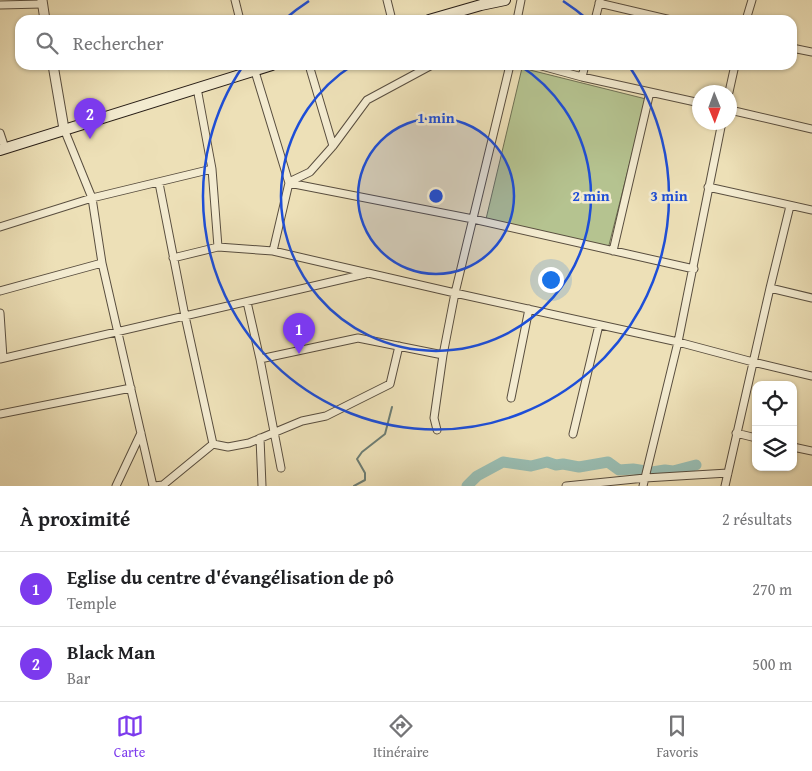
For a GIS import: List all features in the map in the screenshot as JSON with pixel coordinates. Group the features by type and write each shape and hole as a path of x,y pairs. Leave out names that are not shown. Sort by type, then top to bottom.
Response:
{"main road":[{"path":"445,15 481,4 505,0"},
{"path":"2,149 197,88 247,70"}],"street":[{"path":"235,0 239,15"},
{"path":"387,0 391,15"},
{"path":"518,15 520,0"},
{"path":"748,15 752,0"},
{"path":"596,15 600,1 652,15"},
{"path":"0,5 42,2 44,15"},
{"path":"797,49 812,52"},
{"path":"54,70 64,129 92,198 102,263 154,486 163,485 213,444"},
{"path":"254,70 289,183 273,251"},
{"path":"310,70 333,146"},
{"path":"289,183 310,172 333,146 366,100 423,70"},
{"path":"438,430 434,418 443,355 455,293 509,70"},
{"path":"556,70 692,101"},
{"path":"582,77 584,70"},
{"path":"731,85 734,70"},
{"path":"197,88 212,169 218,247"},
{"path":"613,251 650,92"},
{"path":"737,112 812,129"},
{"path":"643,486 694,269 720,130"},
{"path":"0,133 2,149"},
{"path":"0,226 92,198 212,169"},
{"path":"159,183 213,444"},
{"path":"289,183 473,219 694,269"},
{"path":"708,187 812,210"},
{"path":"725,486 790,206"},
{"path":"174,258 218,247 273,251 678,342 812,376"},
{"path":"0,290 102,263"},
{"path":"0,313 2,358 369,273"},
{"path":"770,288 812,298"},
{"path":"247,302 281,468"},
{"path":"511,398 529,309"},
{"path":"573,434 599,325"},
{"path":"260,359 358,338 443,355"},
{"path":"213,444 228,447 249,443 302,421 326,416 390,384 399,346"},
{"path":"0,414 131,388"},
{"path":"116,486 141,433"},
{"path":"736,433 752,437"},
{"path":"260,438 262,486"},
{"path":"797,448 812,451"},
{"path":"566,486 646,473 728,473"}],"green space":[{"path":"522,70 530,70 646,99 608,249 486,219"}],"waterway":[{"path":"354,486 365,480 365,473 357,459 362,452 385,434 392,407"},
{"path":"467,486 477,476 503,462 531,466 547,462 556,465 563,464 579,467 608,462 619,470 633,469 652,472 673,471 696,465"}],"place":[{"name":"Black Man","path":"90,139"},
{"name":"Eglise du centre d'évangélisation de pô","path":"299,354"}]}
